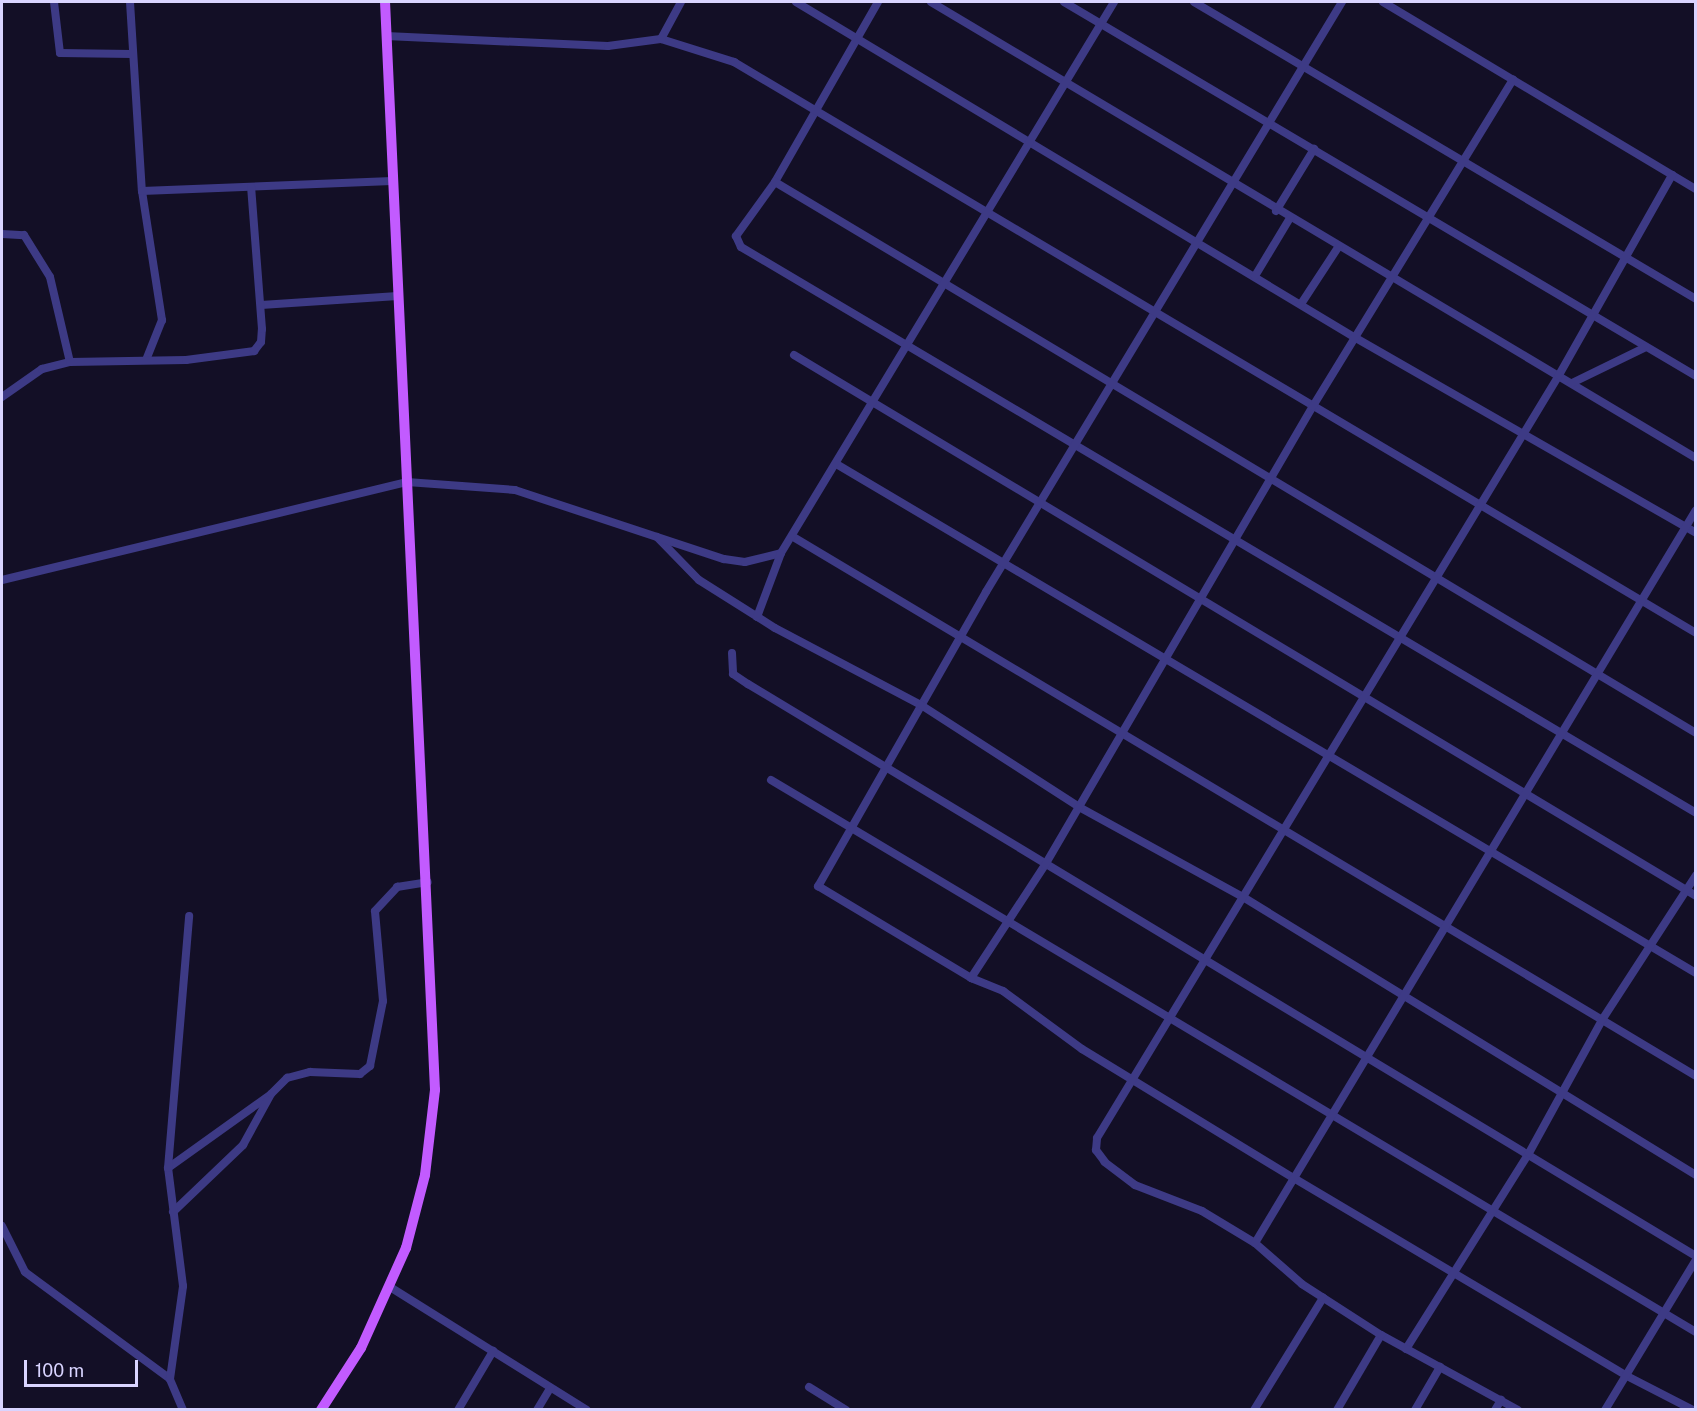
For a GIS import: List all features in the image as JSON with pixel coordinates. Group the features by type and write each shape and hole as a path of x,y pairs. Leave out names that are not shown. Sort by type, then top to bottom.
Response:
{"main road":[{"path":"321,1410 361,1348 390,1287 415,1218 431,1133 435,1050 385,2"}],"street":[{"path":"54,2 60,53 132,54"},
{"path":"130,2 142,191 162,320 146,360"},
{"path":"661,39 681,2"},
{"path":"796,2 1354,337 1524,432 1695,533"},
{"path":"878,2 775,182 736,236 741,247 1236,544 1695,813"},
{"path":"931,2 1276,211 1394,277 1695,458"},
{"path":"1064,2 1695,376"},
{"path":"757,617 781,553 795,538 1114,2"},
{"path":"1194,2 1465,160 1695,299"},
{"path":"1342,2 1304,68 1153,311 1004,566 960,635 852,830 818,881 820,891 971,978 1003,991 1132,1079 1292,1177 1457,1272 1625,1375 1693,1410"},
{"path":"1383,2 1695,189"},
{"path":"386,36 608,46 661,39 734,62 987,215 1695,633"},
{"path":"971,978 1045,865 1162,662 1203,601 1354,337 1394,277 1513,80"},
{"path":"1276,211 1314,149"},
{"path":"1518,1410 1381,1335 1323,1298 1255,1243 1202,1211 1135,1185 1105,1162 1096,1150 1097,1138 1202,961 1366,694 1435,575 1559,375 1672,175"},
{"path":"142,191 392,180"},
{"path":"775,182 946,284 1110,387 1273,477 1695,733"},
{"path":"2,397 42,369 70,362 146,360 254,351 261,342 261,305 251,187"},
{"path":"1255,276 1290,218"},
{"path":"2,234 24,235 50,277 70,362"},
{"path":"1301,304 1339,246"},
{"path":"261,305 398,296"},
{"path":"1572,383 1646,347"},
{"path":"794,355 873,406 1038,505 1366,694 1695,896"},
{"path":"838,465 1162,662 1329,754 1492,848 1695,973"},
{"path":"2,580 407,482 514,490 657,537 745,562 781,553"},
{"path":"1255,1243 1292,1177 1368,1060 1449,927 1492,848 1600,675 1695,510"},
{"path":"657,537 699,580 757,617 921,705 1079,807 1243,897 1404,999 1695,1175"},
{"path":"795,538 1284,827 1695,1076"},
{"path":"732,653 733,674 886,770 1368,1060 1529,1153 1695,1256"},
{"path":"771,780 1330,1118 1695,1332"},
{"path":"1406,1349 1457,1272 1529,1153 1602,1020 1652,947 1695,875"},
{"path":"168,1168 298,1073 360,1074 370,1066 383,1001 375,911 397,886 428,882"},
{"path":"170,1379 183,1286 168,1168 189,916"},
{"path":"173,1212 243,1145 271,1094"},
{"path":"2,1226 26,1272 170,1379 183,1410"},
{"path":"1605,1410 1695,1260"},
{"path":"390,1287 587,1410"},
{"path":"1254,1410 1323,1298"},
{"path":"1337,1410 1381,1335"},
{"path":"458,1410 493,1352"},
{"path":"1415,1410 1440,1368"},
{"path":"809,1386 846,1410"},
{"path":"537,1410 550,1388"},
{"path":"1495,1410 1501,1400"}]}
